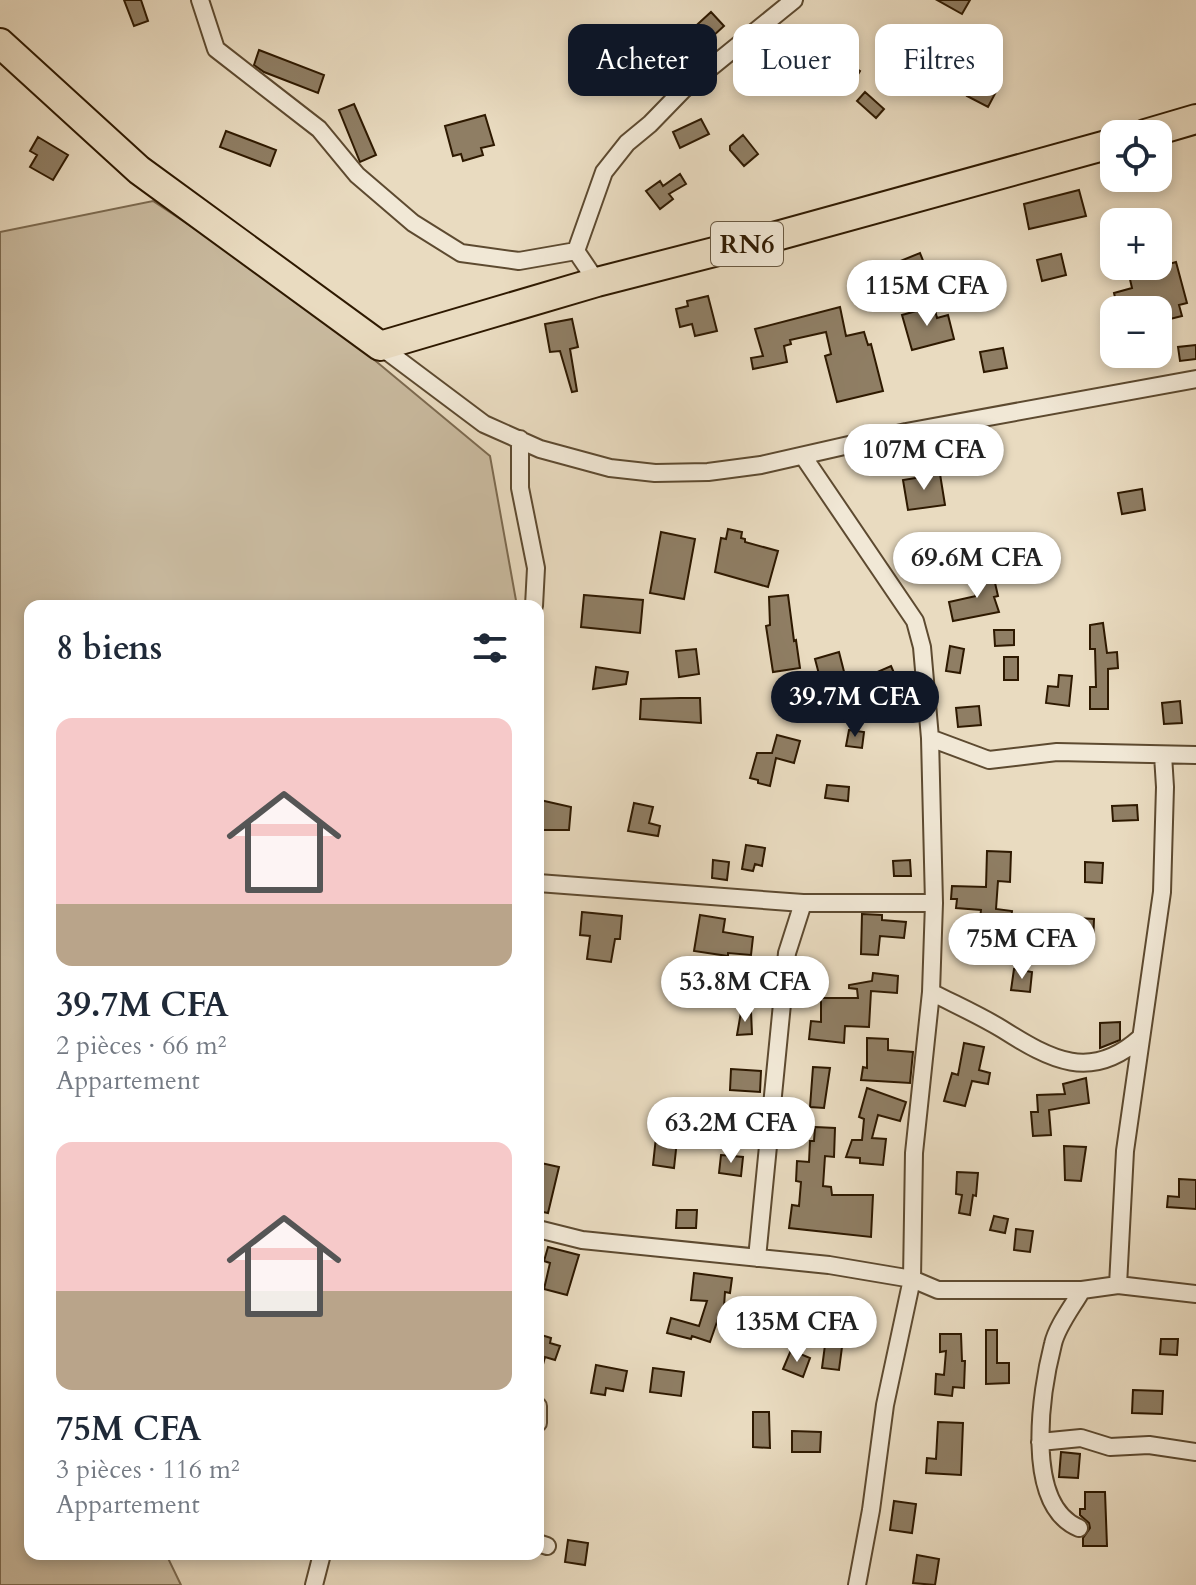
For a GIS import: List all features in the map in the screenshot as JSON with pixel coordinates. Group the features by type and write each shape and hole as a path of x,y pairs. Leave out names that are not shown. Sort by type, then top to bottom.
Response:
{"highway":[{"path":"0,43 139,170 380,346"},
{"path":"1172,126 1196,119"},
{"name":"RN6","path":"380,346 597,282 1100,147"}],"street":[{"path":"200,0 216,49 319,129 357,175 413,223 461,253 519,261 576,251"},
{"path":"576,251 604,172 627,143 683,90 794,0"},
{"path":"576,251 597,282"},
{"path":"380,346 484,424 540,449 610,468 655,473 708,472 761,465 906,432 1196,379"},
{"path":"520,439 520,488 536,568 534,600"},
{"path":"803,456 915,621 922,647 930,738 934,903 931,992 914,1153 912,1279 885,1405 857,1585"},
{"path":"930,738 989,760 1057,752 1196,755"},
{"path":"1118,1285 1125,1151 1162,892 1163,755"},
{"path":"544,883 803,903 934,903"},
{"path":"757,1258 787,953 803,903"},
{"path":"931,992 1000,1028 1026,1046 1072,1062 1099,1062 1128,1049 1140,1038"},
{"path":"544,1230 582,1240 829,1265 912,1279 938,1290 1082,1290 1118,1285 1196,1294"},
{"path":"1079,1528 1063,1518 1051,1503 1040,1442 1053,1341 1082,1290"},
{"path":"1040,1442 1081,1438 1110,1447 1149,1445 1196,1452"},
{"path":"314,1585 320,1560"}],"shaded area":[{"path":"153,201 301,299 490,456 516,600 24,600 24,1560 169,1560 181,1585 0,1585 0,232"}],"building":[{"path":"124,0 141,0 148,21 134,26"},
{"path":"937,0 970,0 962,14"},
{"path":"711,12 724,26 717,32 717,24 698,24"},
{"path":"259,50 324,75 318,93 264,72 254,65"},
{"path":"865,92 884,109 876,118 857,101"},
{"path":"967,96 994,96 988,107"},
{"path":"354,104 376,155 360,162 339,110"},
{"path":"485,115 494,145 481,148 483,155 463,161 461,154 453,156 445,126"},
{"path":"701,119 709,134 680,148 673,132"},
{"path":"226,131 276,150 270,166 220,147"},
{"path":"743,135 758,154 744,166 730,150 730,146"},
{"path":"38,137 68,155 53,180 30,167 37,155 30,151"},
{"path":"680,174 686,184 669,194 673,199 660,209 646,191 660,181 663,186"},
{"path":"1079,190 1086,216 1029,229 1024,204"},
{"path":"920,253 931,281 904,291 893,264"},
{"path":"1061,254 1066,275 1042,281 1037,260"},
{"path":"1176,262 1187,303 1179,305 1182,316 1172,318 1172,296 1115,296 1114,293 1132,288 1130,280 1172,280 1172,263"},
{"path":"708,296 717,331 695,336 692,324 680,327 676,309 688,306 687,301"},
{"path":"934,306 937,318 948,315 954,339 912,350 902,315"},
{"path":"840,307 846,336 864,332 868,345 871,344 883,391 837,402 825,356 831,354 826,332 790,340 791,344 784,346 787,362 753,369 751,358 763,356 755,329"},
{"path":"572,319 578,347 570,349 577,391 572,392 560,351 550,352 545,324"},
{"path":"1196,345 1196,359 1180,361 1178,347"},
{"path":"1003,348 1007,368 984,372 980,352"},
{"path":"940,474 945,505 908,510 903,480"},
{"path":"1142,489 1145,510 1122,514 1118,493"},
{"path":"728,529 742,532 741,538 745,542 778,551 768,587 715,572 721,538 726,539"},
{"path":"661,532 695,539 684,599 650,593"},
{"path":"993,574 998,596 994,597 999,612 953,621 949,602 976,596 971,580"},
{"path":"584,595 643,600 640,633 581,627"},
{"path":"788,595 800,668 773,672 766,626 770,625 769,597"},
{"path":"1103,623 1107,653 1117,652 1118,668 1108,669 1108,709 1090,709 1090,687 1096,687 1095,649 1090,649 1090,625"},
{"path":"994,630 1014,630 1014,645 995,646"},
{"path":"950,646 964,649 960,673 946,671"},
{"path":"696,649 699,674 679,677 676,651"},
{"path":"839,652 852,703 838,706 831,675 820,678 815,659"},
{"path":"1004,657 1018,657 1018,680 1004,680"},
{"path":"891,666 903,694 886,700 875,673"},
{"path":"596,667 628,672 626,684 593,689"},
{"path":"1059,675 1072,676 1069,706 1046,703 1048,686 1058,687"},
{"path":"700,698 701,723 640,719 641,699"},
{"path":"1180,701 1182,723 1164,724 1162,703"},
{"path":"979,706 981,725 958,727 956,708"},
{"path":"849,730 864,732 862,748 846,746"},
{"path":"777,735 800,741 794,763 776,758 770,786 758,783 758,780 750,778 757,753 772,753"},
{"path":"827,785 849,787 848,801 825,798"},
{"path":"544,801 571,807 569,830 544,830"},
{"path":"634,803 653,807 649,823 660,826 658,836 628,831"},
{"path":"1137,805 1138,820 1113,821 1112,806"},
{"path":"746,845 765,848 762,866 755,864 753,871 742,869"},
{"path":"987,851 1011,852 1010,882 998,881 996,909 1012,911 1011,919 1053,925 1050,946 987,936 989,921 980,919 981,910 956,908 957,899 951,899 952,886 986,887"},
{"path":"713,860 729,862 727,880 712,878"},
{"path":"910,860 911,876 894,876 893,861"},
{"path":"1085,862 1103,863 1102,883 1085,882"},
{"path":"582,912 622,916 620,939 615,939 611,962 587,959 590,936 580,935"},
{"path":"862,914 882,915 882,920 906,922 904,938 880,936 878,955 861,954"},
{"path":"700,915 725,919 723,932 753,937 751,955 728,953 728,956 694,951"},
{"path":"1078,918 1094,919 1093,944 1077,943"},
{"path":"677,965 691,966 689,985 676,984"},
{"path":"748,966 763,968 761,976 774,978 772,990 745,985"},
{"path":"1014,969 1032,972 1030,992 1011,990"},
{"path":"873,973 898,976 897,993 871,991 869,1027 845,1026 844,1043 809,1039 811,1021 821,1022 821,998 858,998 857,989 849,988 849,985 872,981"},
{"path":"751,1011 752,1034 737,1035 741,1012"},
{"path":"1120,1022 1120,1040 1100,1048 1100,1023"},
{"path":"867,1038 888,1039 888,1050 913,1052 910,1083 861,1080 863,1067 867,1068"},
{"path":"964,1043 984,1047 979,1070 990,1073 988,1084 972,1081 965,1106 944,1101 952,1073 958,1075"},
{"path":"813,1067 830,1068 824,1108 810,1107"},
{"path":"731,1069 761,1071 760,1092 730,1090"},
{"path":"1086,1078 1089,1103 1049,1110 1051,1135 1033,1136 1031,1112 1038,1112 1037,1095 1065,1094 1063,1084"},
{"path":"867,1088 906,1102 900,1121 878,1115 872,1138 886,1139 883,1165 860,1163 860,1158 846,1157 852,1140 862,1140 864,1119 859,1117"},
{"path":"815,1127 835,1128 834,1157 825,1156 823,1186 831,1187 832,1195 873,1195 871,1237 789,1228 792,1205 799,1206 801,1182 796,1181 797,1161 809,1162 810,1141 814,1141"},
{"path":"657,1128 678,1131 674,1168 653,1165"},
{"path":"1064,1146 1086,1147 1081,1181 1065,1180"},
{"path":"721,1155 743,1157 741,1176 719,1173"},
{"path":"544,1164 559,1167 548,1213 544,1212"},
{"path":"957,1172 978,1173 970,1215 959,1213 962,1195 956,1194"},
{"path":"1179,1179 1196,1180 1196,1209 1167,1207 1168,1196 1179,1197"},
{"path":"677,1210 697,1210 696,1228 676,1228"},
{"path":"994,1216 1008,1219 1005,1233 990,1230"},
{"path":"1016,1229 1033,1231 1030,1252 1014,1250"},
{"path":"548,1247 579,1255 567,1295 544,1289 550,1263 544,1261"},
{"path":"694,1273 732,1278 730,1293 725,1292 723,1321 718,1319 710,1342 667,1333 671,1318 699,1326 707,1301 691,1300"},
{"path":"986,1330 997,1330 997,1363 1009,1363 1009,1383 986,1384"},
{"path":"940,1334 961,1334 962,1361 965,1361 964,1388 953,1387 952,1396 935,1394 936,1374 944,1375 946,1351 940,1352"},
{"path":"544,1336 551,1338 550,1343 560,1346 555,1360 545,1357 544,1361"},
{"path":"1161,1339 1178,1339 1177,1355 1160,1354"},
{"path":"825,1345 842,1347 839,1370 822,1368"},
{"path":"791,1350 810,1358 803,1377 783,1369"},
{"path":"596,1365 627,1371 623,1391 606,1388 605,1395 591,1393"},
{"path":"653,1368 684,1372 681,1396 650,1392"},
{"path":"1133,1390 1163,1391 1162,1414 1132,1413"},
{"path":"753,1412 769,1412 770,1448 753,1447"},
{"path":"938,1422 963,1423 961,1475 926,1473 927,1458 936,1459"},
{"path":"792,1431 821,1432 820,1452 792,1452"},
{"path":"1061,1452 1080,1454 1078,1478 1059,1477"},
{"path":"1085,1492 1105,1492 1107,1546 1083,1546 1083,1538 1090,1528 1080,1515 1080,1509 1085,1509"},
{"path":"894,1501 916,1504 912,1533 890,1530"},
{"path":"568,1540 588,1543 585,1565 565,1562"},
{"path":"917,1555 939,1559 935,1585 913,1583"}]}
